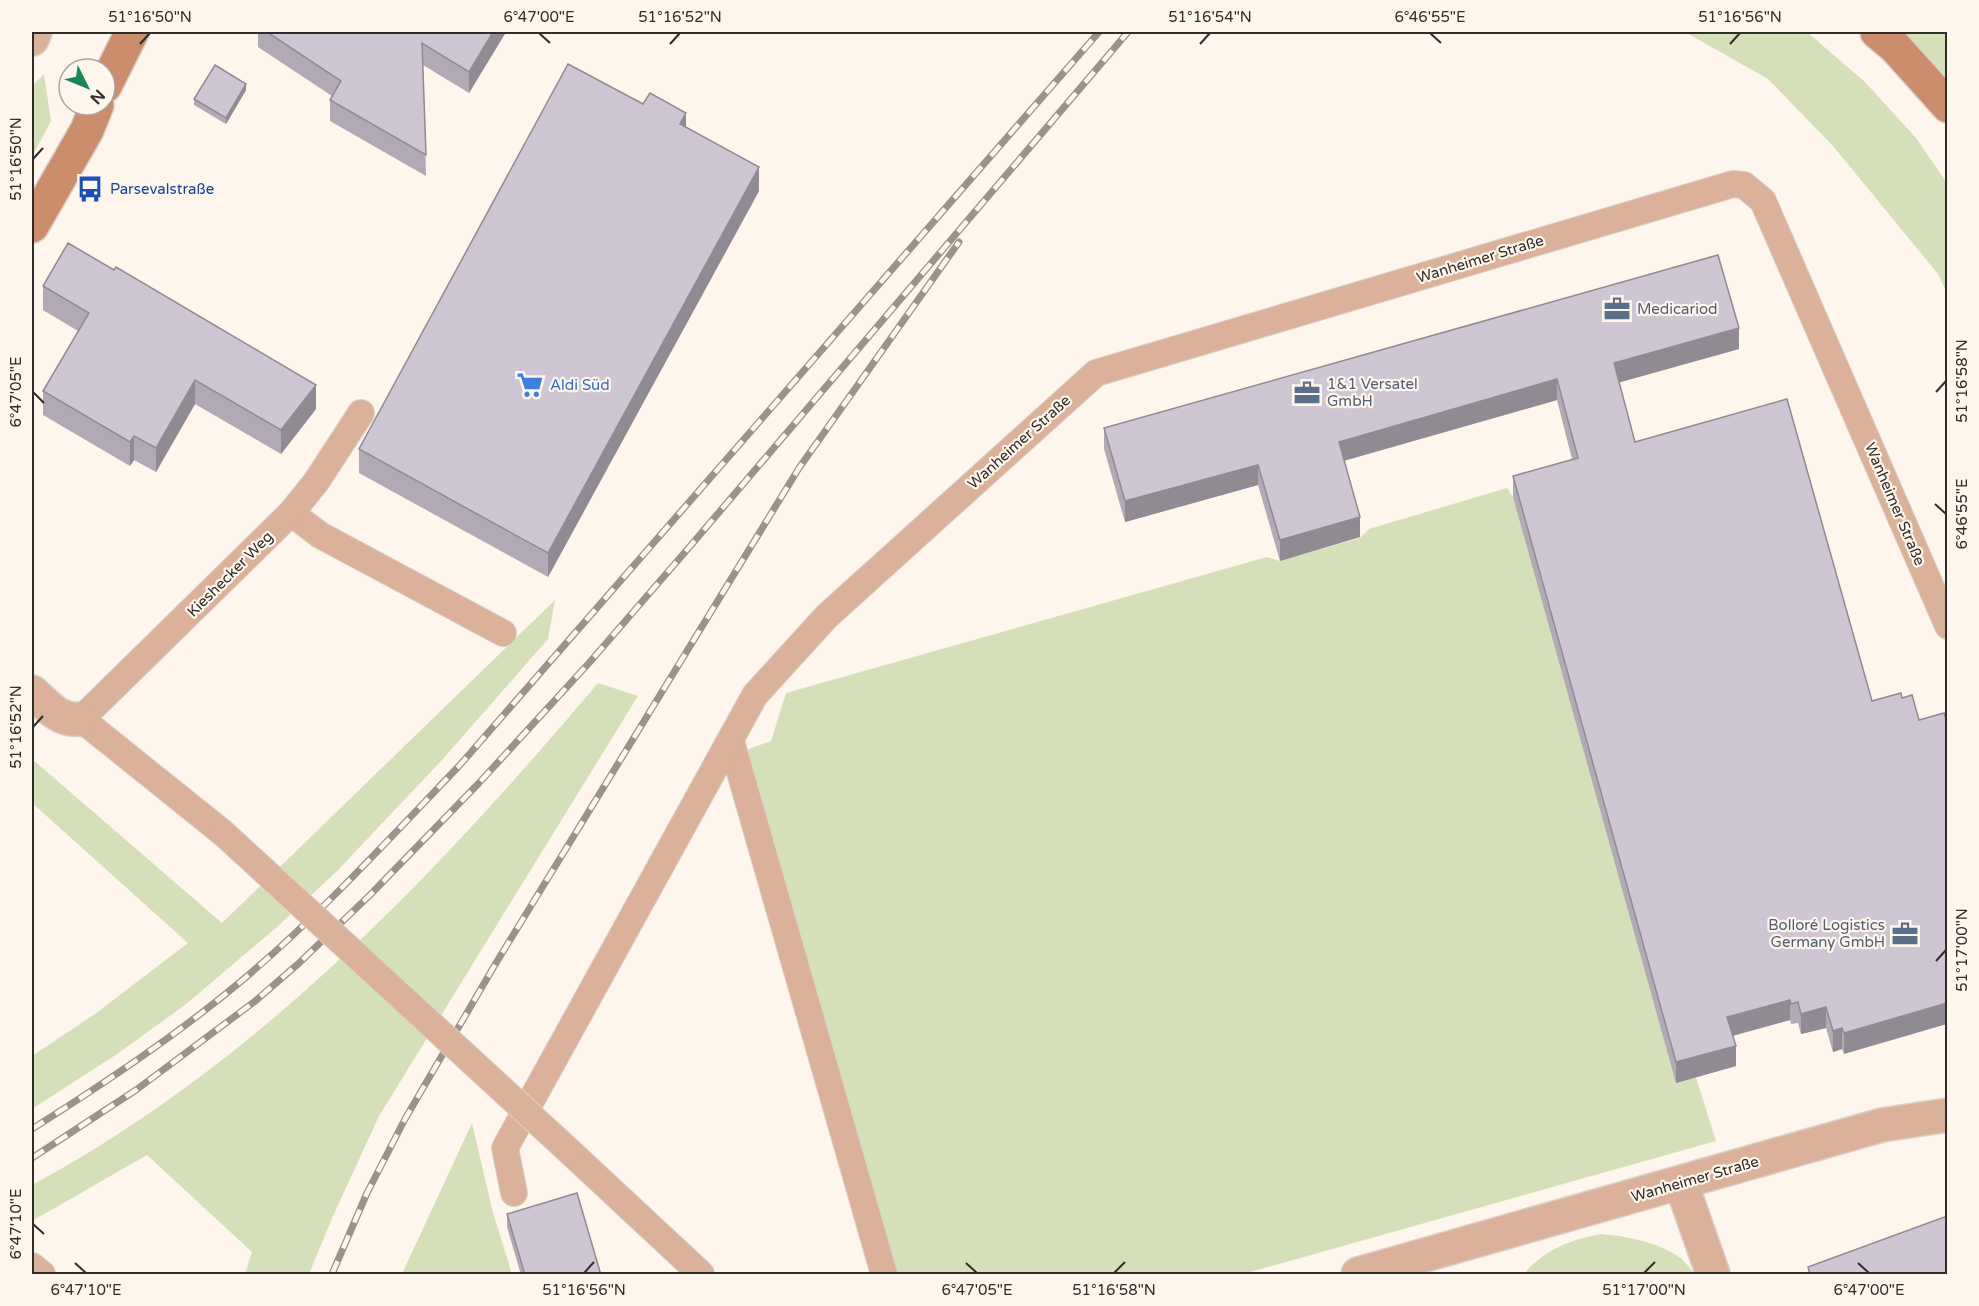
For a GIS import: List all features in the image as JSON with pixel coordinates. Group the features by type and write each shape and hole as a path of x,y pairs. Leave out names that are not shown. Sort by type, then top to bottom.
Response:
{"street":[{"path":"32,39 36,32"},
{"path":"117,63 132,32"},
{"path":"1878,32 1895,47 1947,106"},
{"path":"32,226 92,117"},
{"path":"32,692 62,718 81,719"},
{"name":"Wanheimer Straße","path":"1358,1275 1449,1262 1681,1183 1882,1125 1947,1115"},
{"path":"1681,1183 1713,1275"}],"lane":[{"name":"Wanheimer Straße","path":"514,1193 505,1148 755,695 827,616 1096,373 1733,184 1744,185 1763,201 1947,626"},
{"name":"Kieshecker Weg","path":"81,719 291,513 316,482 361,413"},
{"path":"291,513 320,535 503,633"},
{"path":"81,719 223,832 700,1275"},
{"path":"731,741 884,1275"},
{"path":"32,1266 42,1275"}],"green space":[{"path":"1685,32 1807,32 1865,82 1916,138 1947,183 1947,293 1938,274 1833,146 1768,79"},
{"path":"1902,32 1947,32 1947,81 1907,37"},
{"path":"44,74 51,121 32,157 32,86"},
{"path":"1507,488 1513,497 1716,1141 1243,1274 898,1274 746,750 771,741 786,693 1267,557 1280,561 1360,538 1369,529"},
{"path":"555,600 548,639 442,760 337,871 277,927 185,1005 117,1054 32,1109 32,1056 95,1014 188,943 32,803 32,759 222,923"},
{"path":"598,683 638,696 379,1116 309,1274 245,1274 252,1252 147,1155 32,1221 32,1185 114,1137 192,1083 267,1024 338,961 406,895 472,826"},
{"path":"472,1123 493,1213 512,1274 402,1274"},
{"path":"1601,1234 1631,1238 1661,1247 1681,1259 1695,1274 1524,1274 1549,1252 1579,1239"}],"building":[{"path":"267,32 493,32 469,72 422,43 426,155 330,100 341,81"},
{"name":"Aldi Süd","path":"568,64 643,104 650,93 686,113 680,124 759,167 548,553 359,449"},
{"path":"215,65 246,84 226,118 194,99"},
{"path":"68,243 114,270 116,267 316,385 281,430 195,380 156,448 134,436 130,442 43,391 89,313 43,286"},
{"path":"1718,255 1739,328 1614,363 1635,442 1787,399 1872,701 1901,693 1902,698 1912,695 1919,720 1944,713 1947,722 1947,1003 1844,1033 1842,1028 1833,1031 1826,1007 1801,1014 1798,1002 1791,1004 1790,1000 1727,1017 1736,1046 1676,1062 1513,476 1578,458 1557,379 1339,442 1360,517 1280,540 1258,465 1125,501 1104,428"},
{"path":"577,1193 601,1275 525,1275 507,1214"},
{"path":"1947,1216 1947,1275 1810,1275 1808,1267"}],"railway":[{"path":"32,1129 138,1059 239,983 297,932 379,850 459,766 1099,32"},
{"path":"32,1158 136,1090 254,1002 298,964 370,895 478,784 589,663 1128,32"},
{"path":"332,1274 367,1193 405,1119 496,963 799,468 959,242"}],"place":[{"name":"Parsevalstraße","path":"90,189"},
{"name":"Medicariod","path":"1617,309"},
{"name":"Aldi Süd","path":"530,385"},
{"name":"1&1 Versatel GmbH","path":"1307,393"},
{"name":"Bolloré Logistics Germany GmbH","path":"1905,934"}]}
